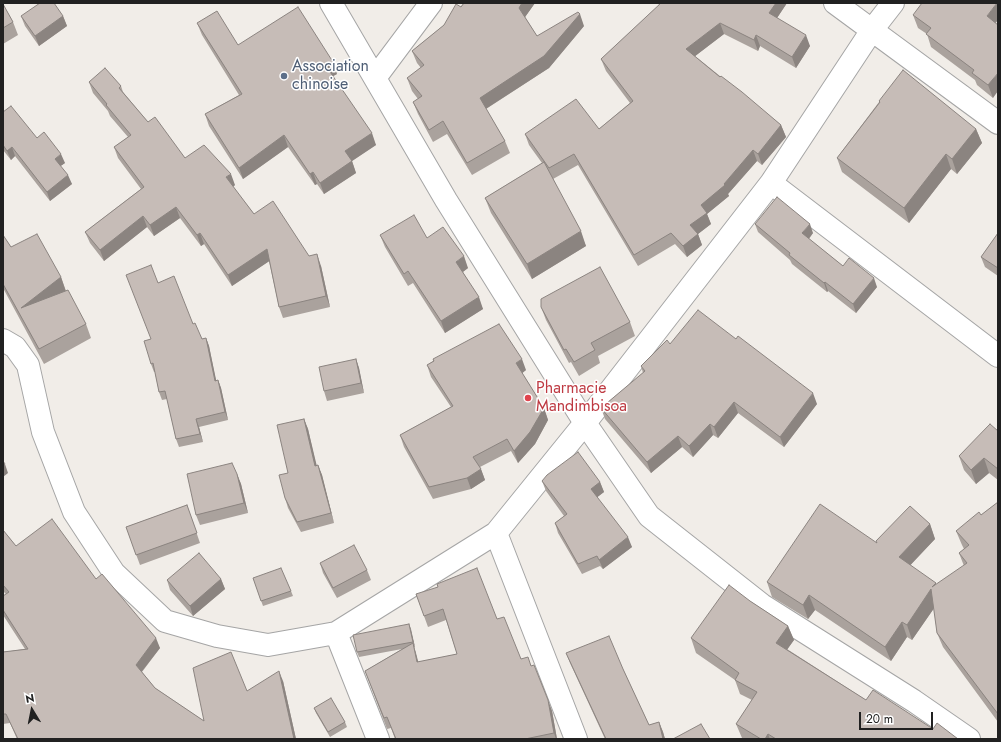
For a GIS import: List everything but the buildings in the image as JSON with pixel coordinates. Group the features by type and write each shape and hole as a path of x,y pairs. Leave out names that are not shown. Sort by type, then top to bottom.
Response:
{"street":[{"path":"331,3 446,200 585,423 650,516 762,605 914,701 969,739"},
{"path":"375,78 431,3"},
{"path":"835,3 998,123"},
{"path":"3,340 15,347 28,365 43,432 74,512 114,574 165,621 217,636 268,646 336,633 496,533 585,423 771,183 872,30 893,3"},
{"path":"771,183 998,356"},
{"path":"496,533 576,739"},
{"path":"336,633 378,739"}],"place":[{"name":"Association chinoise","path":"284,76"},
{"name":"Pharmacie Mandimbisoa","path":"528,398"}]}
